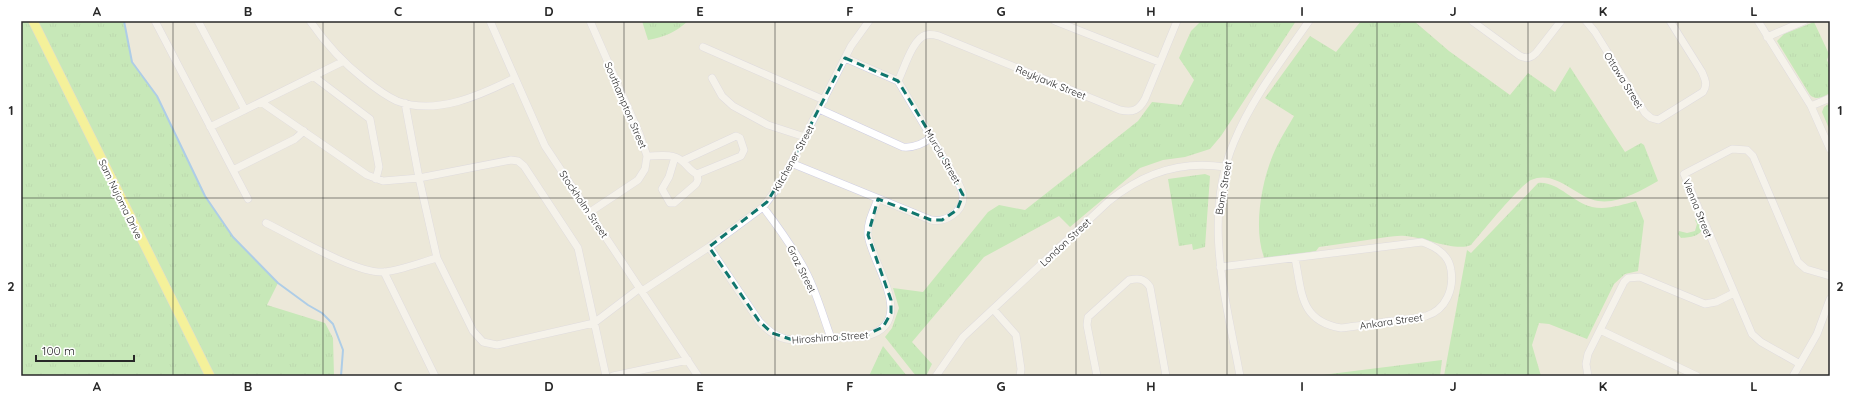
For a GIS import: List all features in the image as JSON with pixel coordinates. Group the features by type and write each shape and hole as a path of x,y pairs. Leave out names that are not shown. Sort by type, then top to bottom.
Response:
{"main road":[{"name":"Sam Nujoma Drive","path":"32,21 210,376"}],"street":[{"path":"155,21 248,199"},
{"path":"198,21 245,110"},
{"path":"310,21 342,62 386,94 405,103 427,105 454,102 476,96 515,78"},
{"name":"Stockholm Street","path":"490,21 545,146 698,376"},
{"name":"Southampton Street","path":"590,21 640,135 647,156 645,169 638,180 590,212"},
{"name":"Kitchener Street","path":"594,323 641,289 709,247 763,207 781,183 851,46 869,21"},
{"path":"1055,21 1159,62"},
{"name":"Reykjavik Street","path":"898,81 917,41 926,35 933,35 939,36 1120,110 1130,112 1137,109 1143,103 1177,21"},
{"name":"Bonn Street","path":"1240,376 1220,267 1218,214 1226,167 1234,142 1250,108 1309,21"},
{"path":"1472,21 1520,56 1527,58 1536,53 1561,21"},
{"name":"Ottawa Street","path":"1586,21 1645,113 1651,118 1658,120 1703,92 1706,87 1706,80 1702,72 1670,21"},
{"path":"1758,21 1811,106 1830,149"},
{"path":"1767,37 1804,21"},
{"path":"704,47 824,100"},
{"path":"845,58 898,81"},
{"path":"210,127 342,62"},
{"path":"313,76 370,119 379,167 376,179"},
{"path":"712,78 722,96 733,106 768,125 805,138"},
{"name":"Murcia Street","path":"792,163 934,221 951,216 962,203 963,191 898,81"},
{"path":"1811,106 1830,98"},
{"path":"261,102 367,175 383,181 419,178 511,160 518,161 524,166 578,248 606,376"},
{"path":"405,103 419,178 437,258 473,331 483,342 497,345 594,323"},
{"path":"820,109 903,147 915,146 932,137"},
{"path":"233,170 295,139 304,131"},
{"path":"647,156 668,155 678,159 697,174 698,180 696,184 674,203 670,203 662,189 678,159 736,136 739,137 744,150 741,156 697,174"},
{"name":"Vienna Street","path":"1800,364 1756,339 1749,329 1684,174 1736,148 1747,150 1753,156 1792,250 1801,266 1810,271 1830,276"},
{"name":"London Street","path":"936,376 960,340 1109,201 1132,184 1150,175 1181,167 1206,165 1226,167"},
{"name":"Hiroshima Street","path":"709,247 759,321 772,333 787,340 862,337 872,335 888,322 891,313 891,300 868,235 870,220 878,199"},
{"name":"Graz Street","path":"763,207 784,234 803,267 815,292 831,338"},
{"path":"266,223 344,262 368,270 384,272 437,258"},
{"name":"Ankara Street","path":"1220,267 1422,242 1432,245 1448,260 1452,279 1451,291 1440,308 1425,316 1341,328 1333,327 1319,321 1312,315 1306,305 1295,258"},
{"path":"384,272 435,376"},
{"path":"1588,376 1586,360 1624,282 1628,278 1640,277 1705,304 1716,302 1734,293"},
{"path":"1097,376 1087,325 1088,317 1129,280 1137,278 1143,279 1150,286 1166,376"},
{"path":"1793,376 1817,334 1830,299"},
{"path":"993,309 1016,335 1021,369 1020,376"},
{"path":"1600,330 1698,376"},
{"path":"613,376 688,360"}],"highlighted area":[{"path":"845,58 898,81 932,137 963,195 957,210 942,220 931,220 878,199 868,235 891,300 891,313 883,327 862,337 796,341 772,333 759,321 709,247 767,202 791,163"}],"green space":[{"path":"21,21 124,21 132,62 157,96 205,196 233,237 278,283 267,305 325,323 333,338 334,376 21,376"},
{"path":"642,21 688,21 670,34 648,40"},
{"path":"1201,21 1296,21 1221,136 1210,149 1185,157 1163,160 1140,168 1070,227 1059,216 984,257 912,342 932,364 926,376 916,376 885,337 892,328 899,308 893,288 923,292 988,212 999,205 1025,210 1138,121 1152,102 1181,105 1194,80 1179,58 1191,31"},
{"path":"1361,21 1414,21 1449,51 1510,95 1528,73 1555,92 1570,67 1625,152 1641,143 1644,145 1658,181 1621,199 1614,201 1598,201 1549,178 1531,180 1519,190 1471,245 1465,247 1439,244 1412,237 1397,236 1319,247 1316,251 1265,260 1259,234 1260,203 1263,188 1276,148 1294,116 1265,98 1310,36 1336,52"},
{"path":"1814,22 1829,54 1827,60 1830,67 1830,93 1818,98 1810,95 1777,41 1784,34"},
{"path":"1830,103 1830,131 1822,112 1824,107"},
{"path":"1205,174 1210,176 1205,247 1193,250 1192,244 1179,246 1168,179"},
{"path":"1538,183 1552,185 1585,205 1592,207 1609,207 1636,201 1644,221 1638,271 1625,274 1614,284 1587,339 1549,324 1539,323 1532,345 1541,376 1444,376 1467,250 1471,253"},
{"path":"1699,219 1704,226 1702,230 1695,236 1681,238 1678,234 1679,231 1687,233 1695,231 1697,224 1695,220"},
{"path":"883,346 907,376 869,376"},
{"path":"1442,360 1440,376 1314,376"}],"waterway":[{"path":"124,21 132,62 157,96 205,196 233,237 278,283 308,305 322,313 333,324 343,350 341,376"}]}
